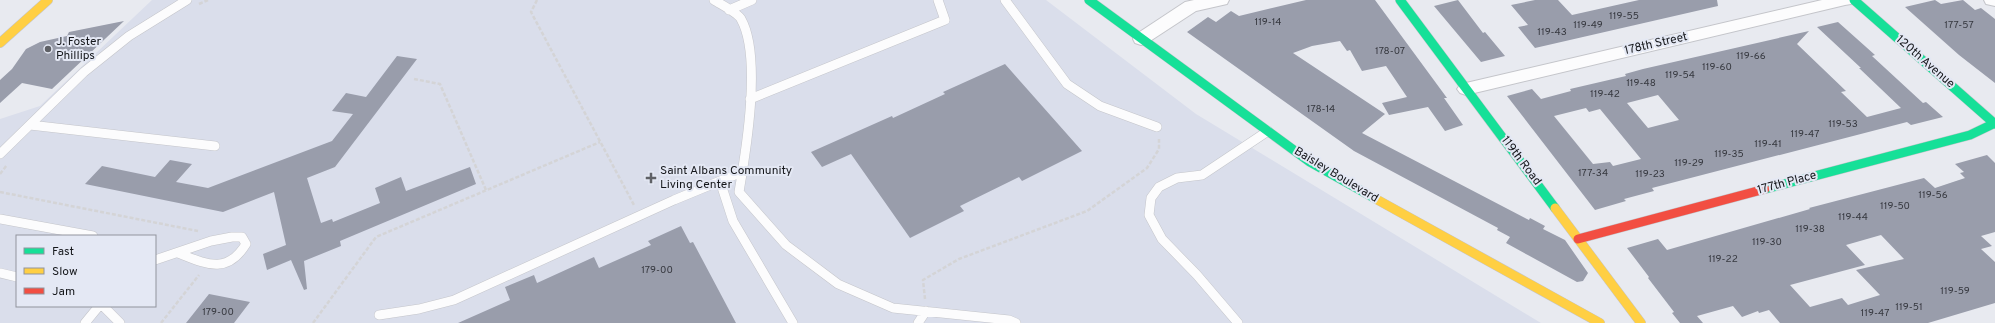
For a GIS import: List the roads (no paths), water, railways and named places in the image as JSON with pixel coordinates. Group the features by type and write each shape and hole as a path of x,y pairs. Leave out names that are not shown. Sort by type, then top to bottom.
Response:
{"street":[{"path":"4,38 48,0"},
{"name":"Baisley Boulevard","path":"1088,0 1310,162 1600,323"},
{"path":"1141,39 1191,6 1221,0"},
{"name":"119th Road","path":"1400,0 1641,323"},
{"name":"178th Street","path":"1466,89 1845,0"},
{"name":"120th Avenue","path":"1854,0 1995,124"},
{"name":"177th Place","path":"1578,238 1970,135 1995,124"}],"lane":[{"path":"714,0 741,18 748,38 752,84 739,192 786,245 838,284 893,308 1009,320 1016,323"},
{"path":"729,10 752,0"},
{"path":"750,99 945,20 938,0"},
{"path":"1004,0 1040,45 1067,84 1100,106 1157,127"},
{"path":"0,154 90,67 129,36 184,1"},
{"path":"30,125 215,146"},
{"path":"1238,323 1197,275 1162,239 1149,215 1151,198 1159,187 1177,178 1202,175 1268,132"},
{"path":"379,315 419,309 454,300 742,172"},
{"path":"720,181 733,221 793,323"},
{"path":"0,219 88,235"},
{"path":"156,260 218,238 233,236 242,237 246,244 242,252 230,262 219,265 208,264 178,253"},
{"path":"0,274 16,277"},
{"path":"85,323 98,307"},
{"path":"104,307 120,323"},
{"path":"918,323 926,311"}],"place":[{"name":"J. Foster Phillips","path":"48,49"},
{"name":"Saint Albans Community Living Center","path":"651,178"}]}
